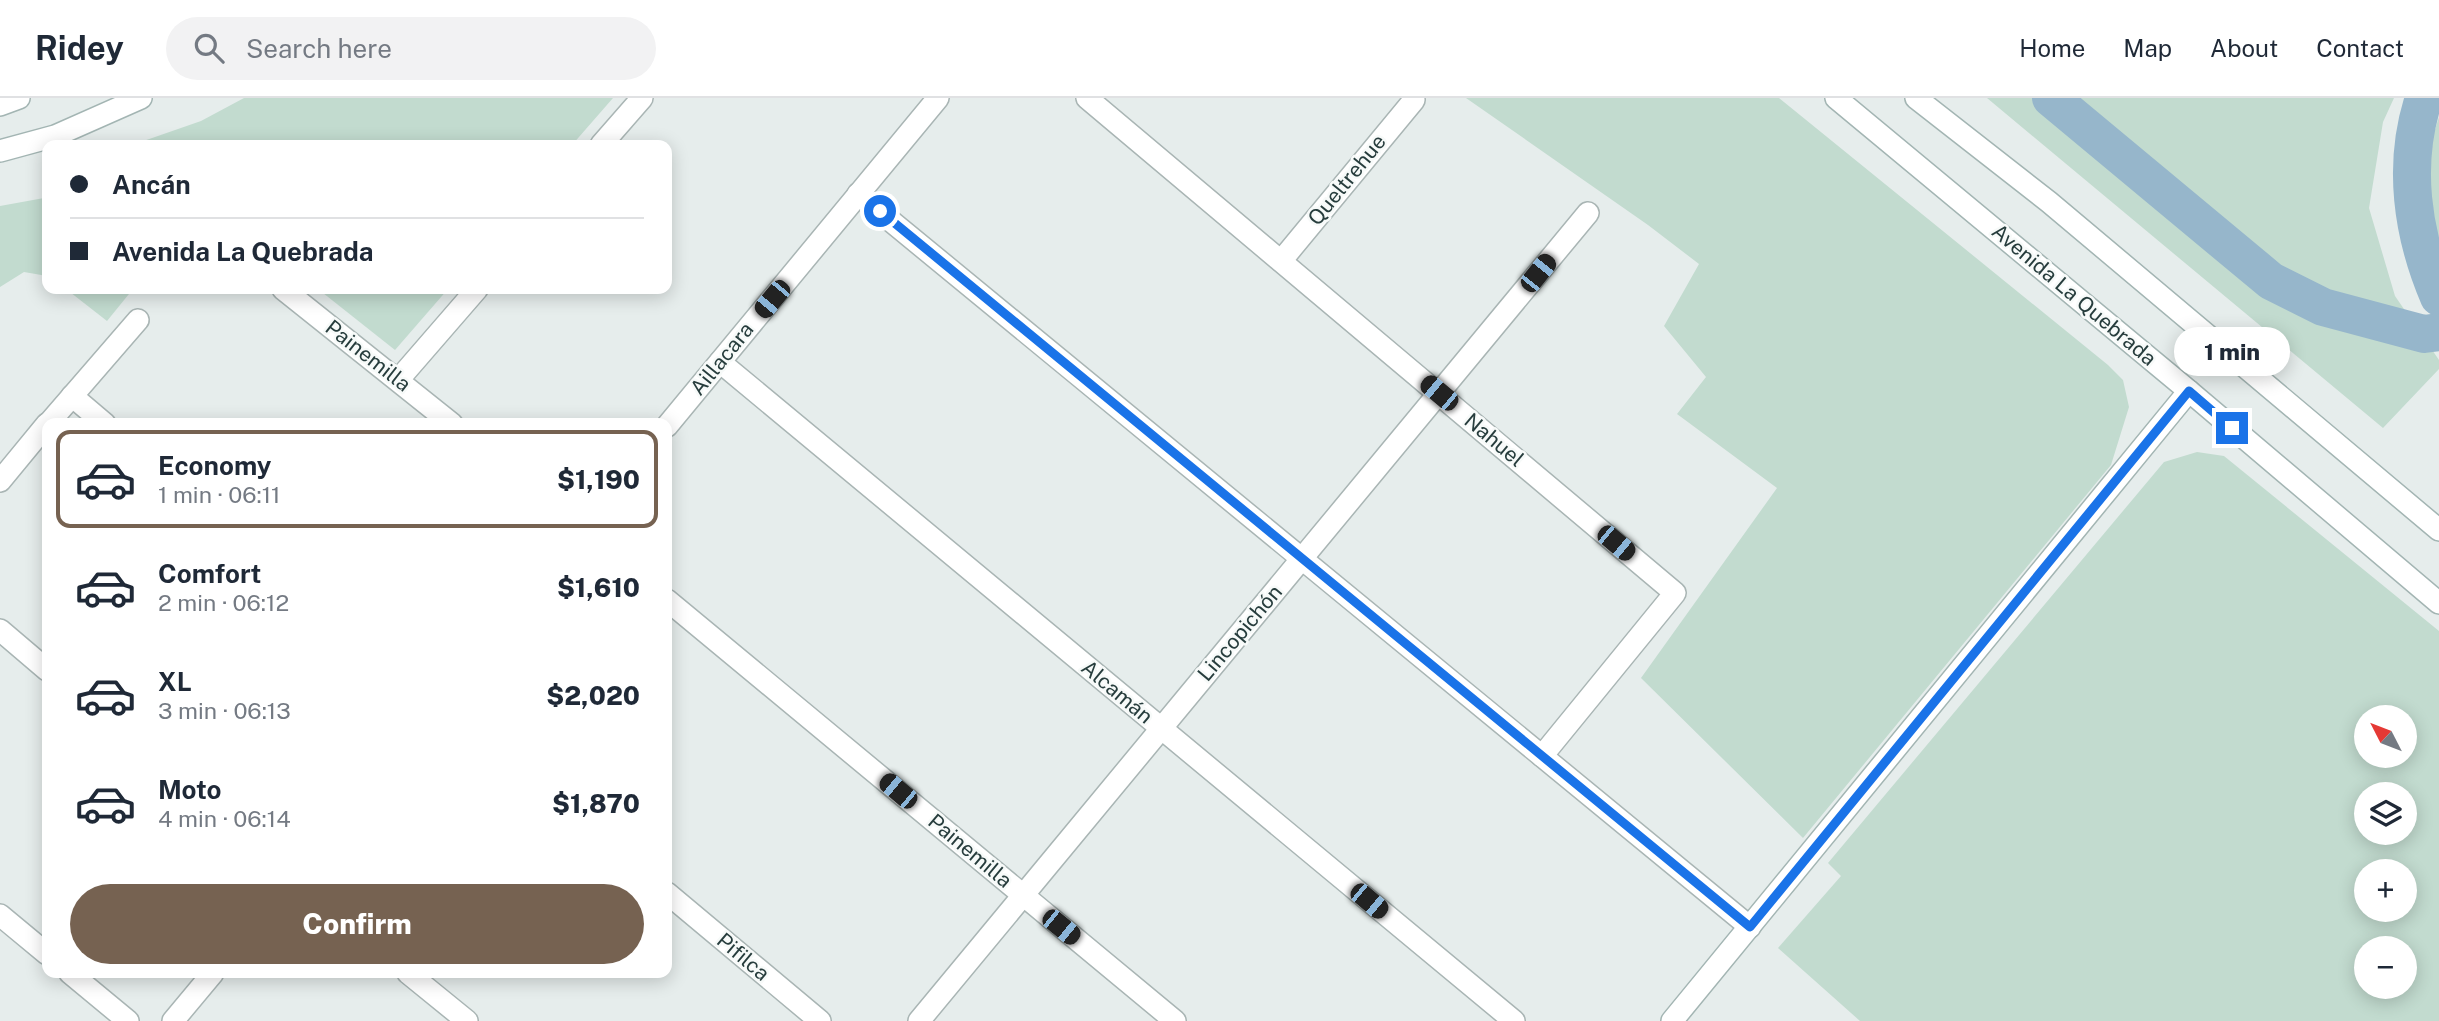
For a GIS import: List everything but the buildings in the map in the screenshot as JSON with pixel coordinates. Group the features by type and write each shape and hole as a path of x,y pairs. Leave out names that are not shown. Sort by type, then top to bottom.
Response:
{"street":[{"path":"0,105 19,98"},
{"path":"0,151 55,136 141,98"},
{"path":"605,140 642,98"},
{"name":"Aillacara","path":"672,420 938,98"},
{"name":"Nahuel","path":"1087,98 1675,593 1542,756"},
{"name":"Avenida La Quebrada","path":"1836,98 2439,602"},
{"path":"1916,98 2049,202 2439,530"},
{"name":"Queltrehue","path":"1281,261 1414,100"},
{"path":"858,194 1750,927"},
{"name":"Lincopichón","path":"919,1021 1588,213"},
{"name":"Painemilla","path":"289,294 445,418"},
{"path":"399,379 473,294"},
{"path":"53,418 138,320"},
{"name":"Alcamán","path":"720,362 1514,1021"},
{"path":"1672,1021 2189,391"},
{"path":"72,396 98,418"},
{"path":"0,481 42,431"},
{"name":"Painemilla","path":"672,604 1175,1021"},
{"path":"0,630 42,666"},
{"name":"Pifilca","path":"672,897 820,1021"},
{"path":"0,915 42,950"},
{"path":"76,978 128,1021"},
{"path":"173,1021 209,978"},
{"path":"414,978 467,1021"}],"green space":[{"path":"244,98 613,98 576,140 146,140 201,121"},
{"path":"1466,98 1779,98 2123,380 2129,407 2111,465 1803,838 1641,678 1777,488 1677,414 1706,377 1664,326 1699,264 1648,225"},
{"path":"1987,98 2394,98 2383,122 2369,208 2395,296 2439,360 2439,369 2383,428"},
{"path":"2439,117 2439,242 2429,210 2431,142"},
{"path":"42,198 42,275 24,272 0,287 0,206"},
{"path":"72,294 129,294 107,321"},
{"path":"324,294 444,294 395,350"},
{"path":"2197,452 2224,456 2439,631 2439,1021 1860,1021 1778,948 1841,876 1828,863 2164,462"}],"waterway":[{"path":"2051,98 2271,281 2323,307 2424,334 2439,332"},
{"path":"2424,98 2413,148 2413,199 2422,249 2439,297"}],"route":[{"path":"880,211 1750,927 2189,391 2232,428"}]}
